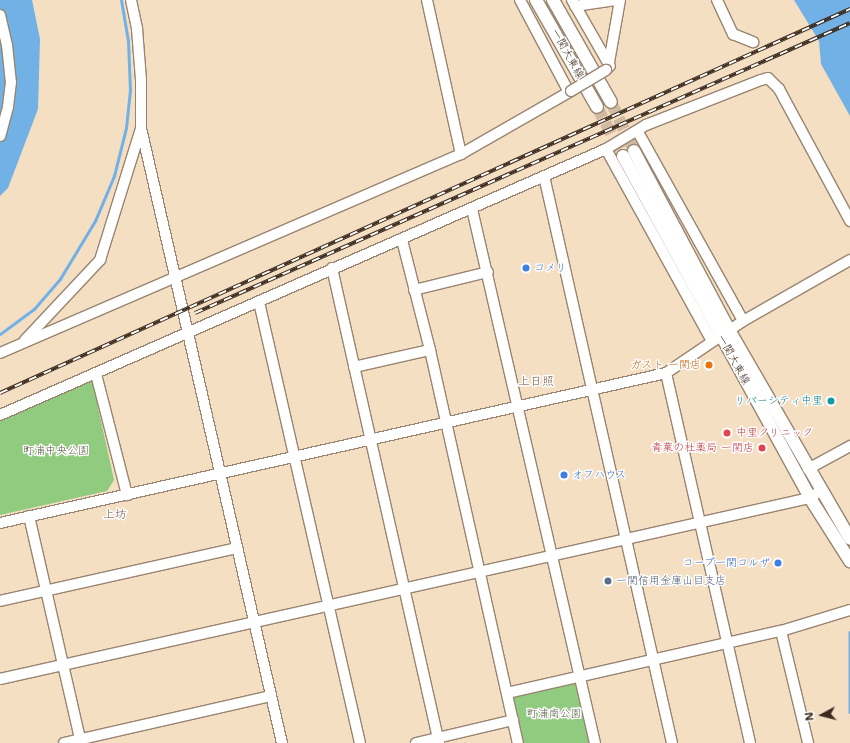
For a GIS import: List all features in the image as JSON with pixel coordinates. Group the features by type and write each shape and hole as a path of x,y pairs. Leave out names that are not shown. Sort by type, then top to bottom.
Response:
{"main road":[{"name":"一関大東線","path":"536,0 597,108"},
{"name":"一関大東線","path":"553,0 611,102"},
{"name":"一関大東線","path":"634,151 720,336 808,469 850,539"},
{"name":"一関大東線","path":"623,156 720,336 810,498 850,561"}],"street":[{"path":"131,0 137,29 141,72 141,128 177,278 187,334 221,473 282,743"},
{"path":"427,0 461,154"},
{"path":"520,0 570,91"},
{"path":"608,68 574,3 616,0"},
{"path":"0,353 177,278 461,154 608,68 620,0"},
{"path":"717,0 733,34 753,42"},
{"path":"0,15 7,45 11,82 8,107 0,136"},
{"path":"0,415 187,334 332,268 402,240 544,176 606,150 646,126 768,78 779,89 850,221"},
{"path":"21,344 100,260 141,128"},
{"path":"638,132 743,321"},
{"path":"606,150 720,336"},
{"path":"544,176 672,743"},
{"path":"472,209 488,272 595,743"},
{"path":"402,240 430,350 518,743"},
{"path":"0,523 666,372 743,321 850,260"},
{"path":"332,268 438,740"},
{"path":"414,290 488,272"},
{"path":"259,302 360,743"},
{"path":"354,367 430,350"},
{"path":"666,372 701,521 750,743"},
{"path":"96,374 127,495"},
{"path":"808,469 850,446"},
{"path":"0,679 625,537 810,498 820,491"},
{"path":"29,516 80,741"},
{"path":"0,601 237,548"},
{"path":"507,693 653,659 728,644 781,631 850,610"},
{"path":"781,631 808,743"},
{"path":"64,743 80,741 271,696"},
{"path":"416,743 438,740 513,720"}],"green space":[{"name":"町浦中央公園","path":"92,380 114,480 107,491 0,515 0,421"},
{"name":"町浦南公園","path":"574,680 590,743 521,743 512,699 515,694"}],"water":[{"path":"0,0 32,0 40,39 38,109 8,188 0,196"},
{"path":"794,0 850,0 850,116 821,64 819,41"}],"waterway":[{"path":"0,334 34,309 60,279 95,221 114,176 126,128 130,91 128,41 121,0"},
{"path":"850,632 850,712"}],"tunnel":[{"path":"611,102 634,151"},
{"path":"597,107 623,156"}],"railway":[{"path":"0,393 850,9"},
{"path":"195,313 850,23"}],"place":[{"name":"コメリ","path":"526,268"},
{"name":"ガスト 一関店","path":"709,365"},
{"name":"リバーシティ中里","path":"831,401"},
{"name":"中里クリニック","path":"727,433"},
{"name":"青葉の杜薬局 一関店","path":"762,448"},
{"name":"オフハウス","path":"564,475"},
{"name":"コープ一関コルザ","path":"778,563"},
{"name":"一関信用金庫山目支店","path":"608,581"}],"district":[{"name":"上日照","path":"536,382"},
{"name":"上坊","path":"115,515"}]}
